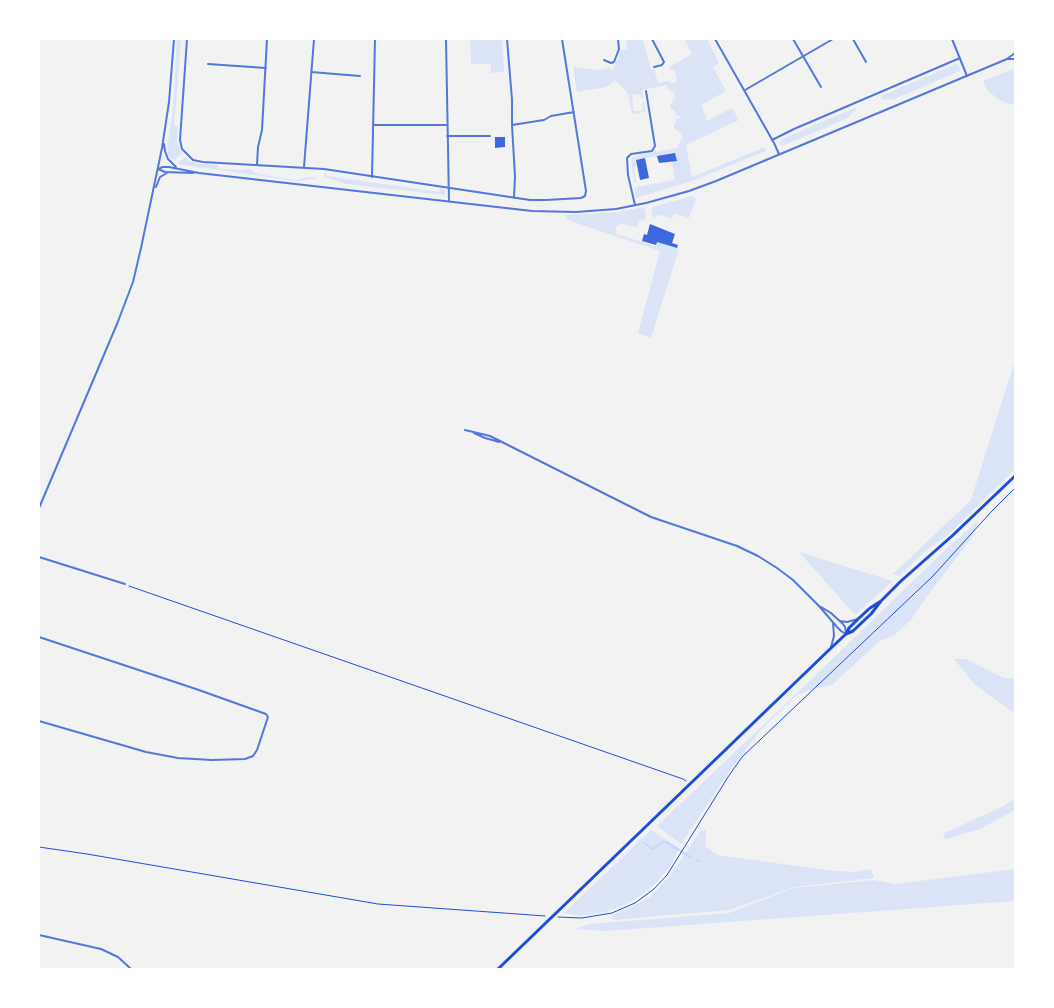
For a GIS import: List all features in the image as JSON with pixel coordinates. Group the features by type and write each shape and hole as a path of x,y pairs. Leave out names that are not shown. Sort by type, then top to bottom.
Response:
{"main road":[{"path":"846,634 853,632 881,601 1015,476"},
{"path":"498,969 846,634 868,609 881,601"}],"street":[{"path":"39,508 128,297 137,266 164,137 174,39"},
{"path":"188,39 180,140 182,149 191,158 200,162 304,168 537,200 581,198 586,194 563,39 568,39"},
{"path":"256,165 262,130 267,39"},
{"path":"304,168 314,39"},
{"path":"372,177 375,39"},
{"path":"446,39 449,202"},
{"path":"507,39 512,97 514,197"},
{"path":"603,60 614,62 619,49 618,39"},
{"path":"652,39 664,62 654,67"},
{"path":"715,39 780,155"},
{"path":"793,39 820,87"},
{"path":"744,91 833,39"},
{"path":"853,39 866,62"},
{"path":"952,39 968,76"},
{"path":"158,169 551,212 598,210 635,205 689,191 780,155 968,76 1007,59 1015,53"},
{"path":"772,140 960,58"},
{"path":"1007,59 1015,58"},
{"path":"208,64 266,68"},
{"path":"311,72 360,76"},
{"path":"635,205 628,175 627,158 631,154 652,151 655,146 646,91"},
{"path":"512,125 574,112"},
{"path":"373,125 447,125"},
{"path":"447,136 490,136"},
{"path":"164,137 166,154 170,161 179,168"},
{"path":"158,169 179,168 199,173"},
{"path":"153,194 160,177 170,172"},
{"path":"465,430 502,443 641,512 752,553 784,573 819,606 838,620 845,627 846,634"},
{"path":"39,557 125,584"},
{"path":"819,606 846,634"},
{"path":"838,620 847,622 858,619"},
{"path":"830,649 834,636 833,623"},
{"path":"39,637 268,716 257,750 253,756 245,759 193,759 146,752 39,721"},
{"path":"39,934 101,949 118,957 131,969"}],"path":[{"path":"562,917 582,918 612,913 647,895 667,875 742,757 933,576 1015,488"},
{"path":"125,584 683,779 690,785"},
{"path":"39,847 363,902 541,916"}],"shaded area":[{"path":"177,39 181,39 174,126 178,126 177,142 182,153 174,161 167,149 173,110"},
{"path":"470,39 502,39 504,72 491,73 491,64 471,64"},
{"path":"626,39 643,39 651,70 654,69 658,83 669,81 671,84 677,81 675,70 669,67 692,54 684,39 707,39 719,63 713,67 726,91 701,105 707,121 732,108 739,120 686,145 692,177 765,147 766,151 695,180 636,198 634,189 637,187 675,180 672,162 677,161 675,153 636,160 637,166 634,167 636,182 634,183 631,158 678,149 678,144 683,140 681,132 675,130 674,126 675,119 680,118 676,116 674,110 671,110 670,104 675,99 674,92 668,90 667,85 642,90 643,98 641,99 640,94 632,95 634,111 642,111 644,102 645,112 632,114 628,93 615,80 607,87 577,92 573,67 613,70 621,50 627,49"},
{"path":"956,64 959,65 960,71 892,100 881,99 881,96"},
{"path":"1015,68 1015,105 1001,101 988,91 983,81"},
{"path":"855,108 857,110 848,118 782,146 779,144 782,139"},
{"path":"185,157 197,164 218,165 218,169 247,170 248,168 264,175 297,180 308,177 316,179 297,181 177,164"},
{"path":"327,173 327,176 439,192 440,188 445,190 445,194 346,184 325,177 324,174"},
{"path":"692,196 696,198 689,218 674,213 672,219 660,215 656,218 652,215 652,207"},
{"path":"643,207 646,216 643,221 639,220 637,228 620,223 615,229 616,234 656,246 657,242 679,249 651,338 638,333 660,251 566,219 565,215 618,212"},
{"path":"1014,363 1015,469 948,535 929,548 899,576 893,574 971,500"},
{"path":"979,520 971,539 911,620 894,635 880,641 832,685 797,695 759,732 681,844 657,826 948,547"},
{"path":"799,552 893,581 855,615"},
{"path":"954,659 966,659 1004,678 1015,678 1015,714 974,684"},
{"path":"1015,798 1015,810 980,829 946,839 943,837 944,833 1002,807"},
{"path":"651,830 679,848 671,865 656,883 642,895 606,912 580,916 564,913"},
{"path":"701,830 706,830 706,847 717,855 826,870 853,872 871,869 874,878 794,887 730,910 613,920 611,916 650,898 672,873"},
{"path":"1015,869 1015,901 607,931 575,929 589,924 729,913 793,888 874,880 895,884"}],"building":[{"path":"495,137 505,137 505,147 495,148"},
{"path":"675,153 677,161 659,163 657,156"},
{"path":"645,158 649,178 640,180 636,160"},
{"path":"650,224 675,234 672,243 678,245 677,248 657,242 656,245 642,241 644,234 647,235"}],"waterway":[{"path":"644,843 653,849 666,842 692,858"}]}
